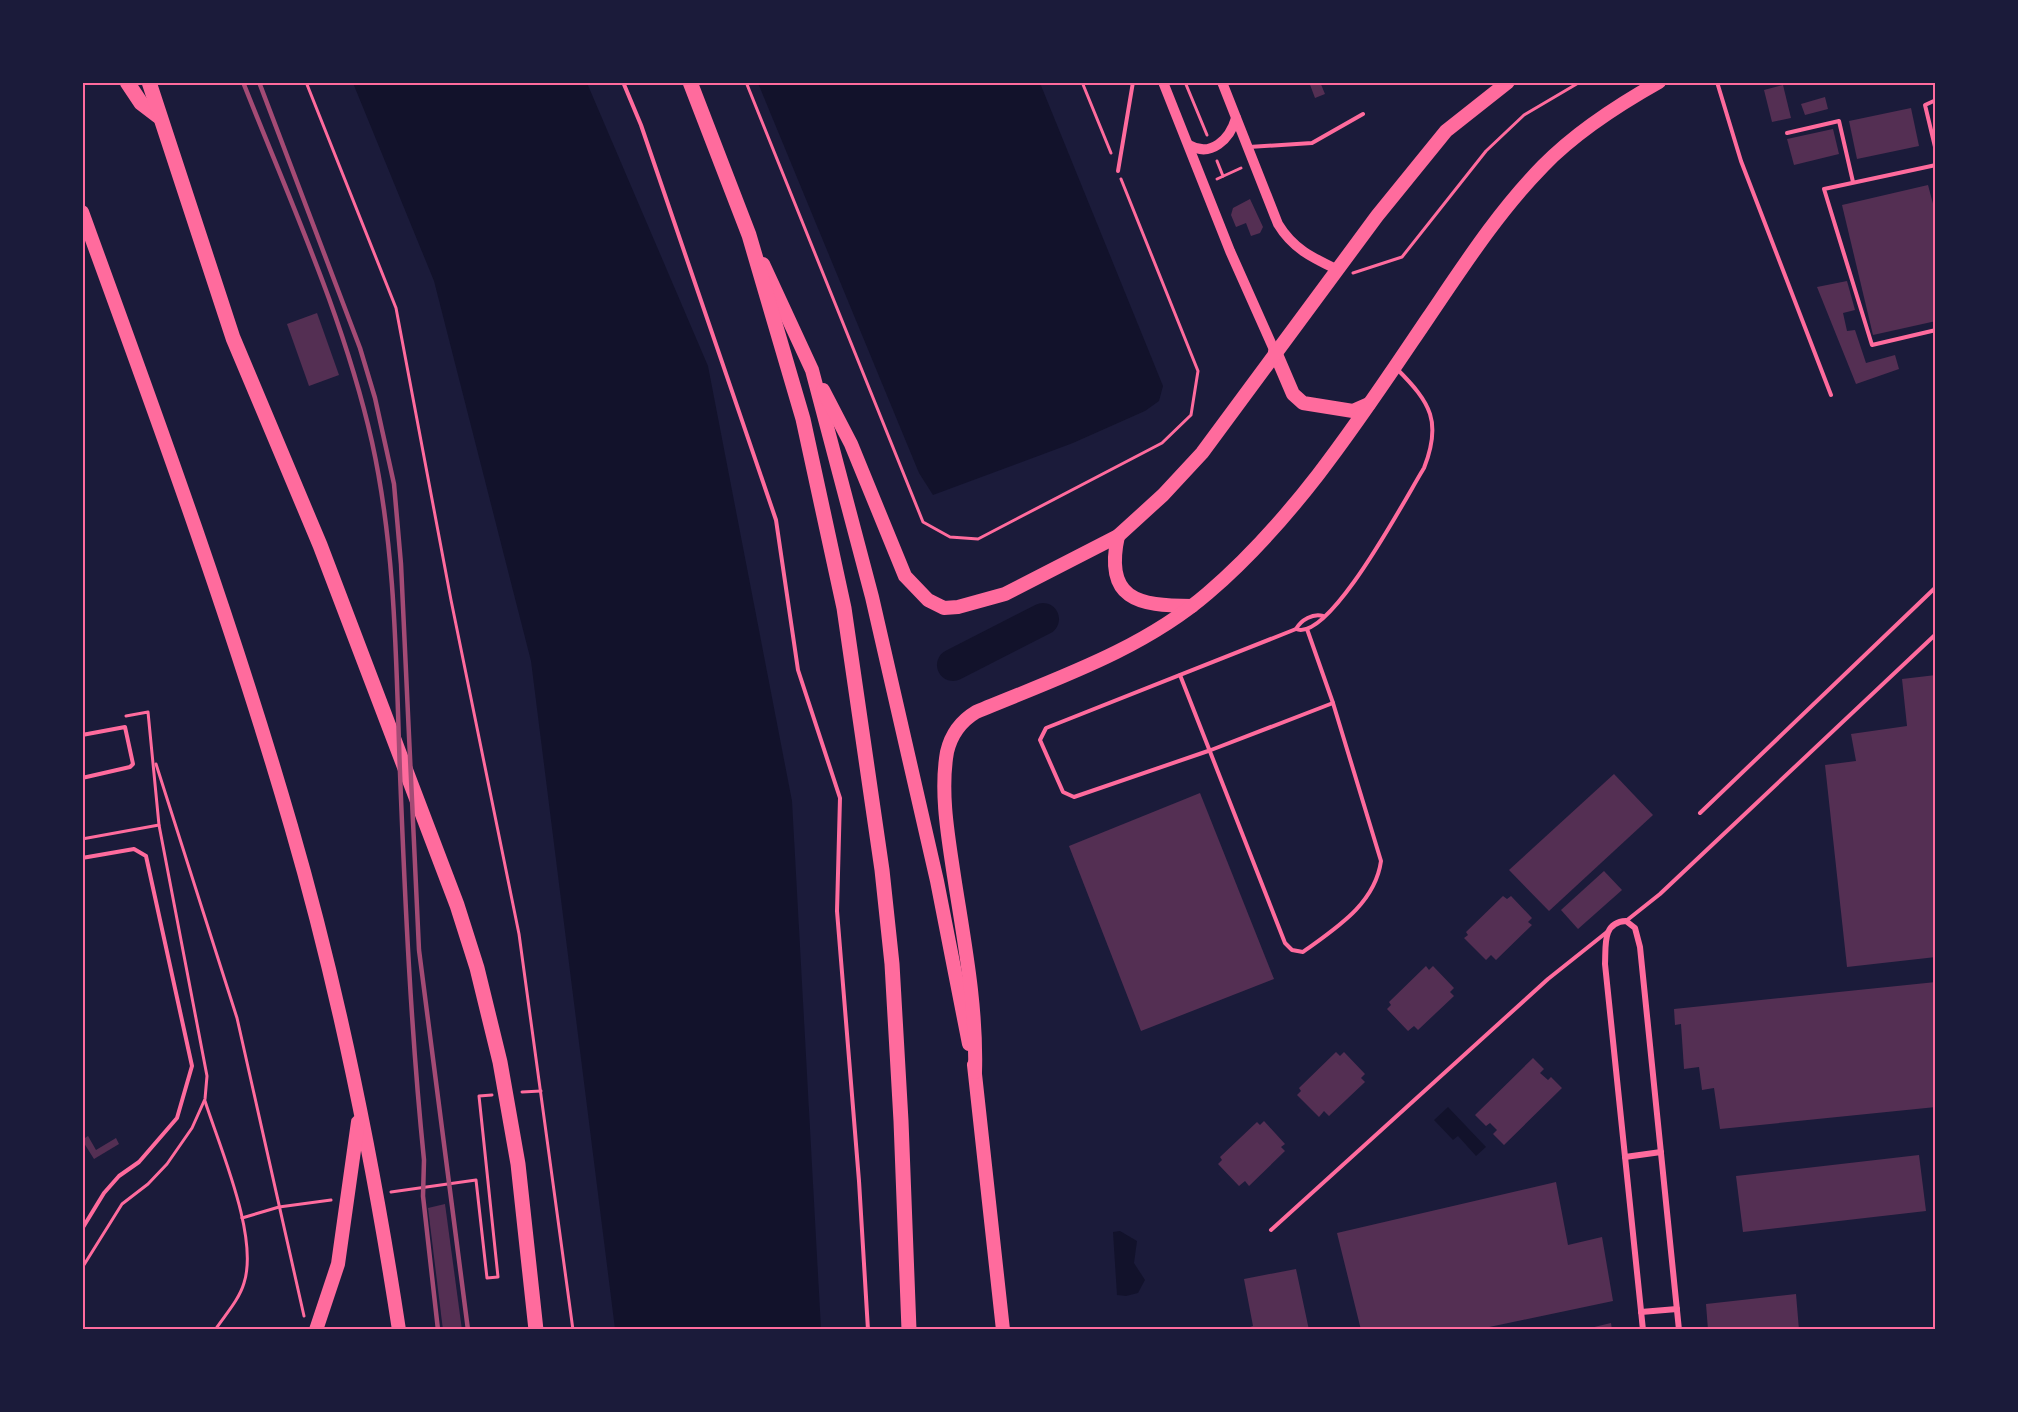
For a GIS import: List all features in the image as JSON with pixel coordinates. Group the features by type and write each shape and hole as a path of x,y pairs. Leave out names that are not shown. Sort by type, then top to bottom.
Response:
{"highway":[{"path":"127,82 141,103 158,116"},
{"path":"149,82 158,116 233,338 324,556 457,904 477,968 500,1062 518,1164 536,1329"},
{"path":"690,82 749,235 812,370 851,444 905,576 928,600 944,608 958,608 1005,594 1073,561 1118,536 1163,495 1202,453 1275,352 1446,131 1508,82"},
{"path":"975,1072 975,1020 948,837 946,796 947,753 951,740 966,718 1137,642 1192,606 1232,571 1277,525 1370,403 1500,214 1544,164 1613,110 1659,82"},
{"path":"82,212 139,361 238,655 292,827 331,982 360,1114 382,1224 399,1329"},
{"path":"749,235 802,419 844,608 882,870 891,964 901,1121 909,1329"},
{"path":"1275,352 1293,394 1303,403 1353,411 1370,403"},
{"path":"812,370 872,597 937,881 975,1072 1003,1329"},
{"path":"1118,536 1113,566 1117,579 1126,593 1151,605 1192,606"},
{"path":"311,1327 338,1264 360,1114"}],"street":[{"path":"1163,82 1247,292 1275,352"},
{"path":"1222,82 1286,237 1308,255 1338,270"},
{"path":"1189,145 1202,150 1212,148 1232,131 1236,118"},
{"path":"1643,1329 1605,964 1608,932 1616,922 1626,921 1635,928 1639,940 1679,1329"},
{"path":"1625,1157 1661,1152"},
{"path":"1641,1312 1677,1309"}],"lane":[{"path":"623,82 641,125 776,520 798,670 840,798 837,911 860,1181 868,1329"},
{"path":"1118,171 1132,82"},
{"path":"1717,82 1741,160 1832,395"},
{"path":"1935,100 1926,105 1935,151"},
{"path":"1248,147 1312,143 1363,114"},
{"path":"1787,133 1839,121 1852,182"},
{"path":"1935,165 1824,190 1872,345 1935,330"},
{"path":"1333,703 1211,750 1070,797 1063,792 1040,740 1046,728 1296,629 1307,629 1353,586 1424,468 1432,447 1434,427 1428,404 1395,367"},
{"path":"1700,813 1935,587"},
{"path":"1296,629 1302,621 1315,615 1323,616"},
{"path":"1180,675 1285,943 1292,950 1303,952 1363,904 1379,876 1381,861 1333,703 1307,629"},
{"path":"1626,921 1660,894 1935,634"},
{"path":"82,735 125,727 133,764 130,767 82,778"},
{"path":"82,858 134,849 146,856 192,1066 177,1118 140,1162 119,1176 104,1193 82,1229"},
{"path":"1271,1230 1548,978 1608,932"}],"path":[{"path":"306,82 396,308 451,600 519,934 573,1329"},
{"path":"746,82 923,522 950,537 978,539 1162,443 1191,415 1198,371 1082,82"},
{"path":"1185,82 1223,176"},
{"path":"1338,270 1349,275 1402,257 1486,151 1524,115 1580,82"},
{"path":"1204,185 1254,161"},
{"path":"154,757 237,1018 279,1207 311,1327"},
{"path":"82,839 159,825 207,1076 204,1099 192,1128 167,1164 148,1184 122,1204 82,1268"},
{"path":"204,1099 242,1218 248,1246 248,1267 244,1285 214,1329"},
{"path":"383,1193 476,1180 488,1278 498,1277 490,1177"},
{"path":"242,1218 279,1207 337,1199"}],"shaded area":[{"path":"353,83 587,83 708,366 792,801 821,1329 615,1329 531,661 434,281"},
{"path":"758,83 1040,83 1163,386 1159,401 1145,411 1073,443 933,495 919,473"},
{"path":"1448,1107 1486,1147 1476,1156 1458,1136 1453,1140 1434,1120"},
{"path":"1120,1231 1137,1241 1134,1263 1145,1280 1138,1293 1126,1296 1117,1295 1113,1232"}],"building":[{"path":"1309,82 1320,82 1325,94 1315,98"},
{"path":"1783,85 1791,118 1772,122 1764,90"},
{"path":"1825,97 1828,109 1805,115 1801,104"},
{"path":"1911,108 1919,146 1857,159 1849,121"},
{"path":"1833,129 1839,154 1794,165 1787,139"},
{"path":"1928,185 1936,215 1936,321 1873,335 1842,205"},
{"path":"1250,199 1263,227 1260,233 1251,236 1246,223 1236,227 1231,215 1233,208"},
{"path":"1847,281 1855,310 1843,313 1847,331 1855,330 1866,363 1895,355 1899,369 1856,384 1817,287"},
{"path":"317,313 339,375 309,386 287,324"},
{"path":"1936,675 1936,957 1847,967 1825,765 1856,761 1851,734 1907,726 1902,679"},
{"path":"1614,774 1653,815 1549,911 1509,870"},
{"path":"1200,793 1274,979 1141,1031 1069,846"},
{"path":"1604,871 1622,890 1578,929 1561,910"},
{"path":"1503,896 1507,899 1511,896 1532,918 1528,922 1532,925 1496,960 1491,955 1486,960 1464,938 1468,935 1466,932"},
{"path":"1426,966 1429,970 1433,966 1454,988 1450,992 1454,996 1418,1030 1414,1026 1408,1031 1387,1009 1391,1005 1389,1002"},
{"path":"1936,982 1936,1107 1720,1129 1714,1088 1702,1090 1699,1067 1684,1069 1681,1024 1675,1025 1674,1009"},
{"path":"1336,1052 1340,1056 1344,1052 1365,1074 1361,1078 1365,1082 1329,1116 1324,1111 1319,1117 1297,1095 1301,1091 1299,1088"},
{"path":"1533,1058 1544,1069 1540,1073 1548,1080 1551,1077 1562,1088 1504,1145 1493,1134 1497,1130 1490,1123 1486,1126 1475,1115"},
{"path":"1264,1121 1285,1144 1281,1147 1285,1151 1249,1186 1245,1181 1239,1186 1218,1164 1222,1160 1220,1157 1257,1122 1260,1125"},
{"path":"88,1136 96,1150 116,1138 119,1144 94,1159 82,1140"},
{"path":"1919,1155 1926,1211 1743,1232 1736,1176"},
{"path":"1556,1182 1568,1245 1602,1237 1613,1301 1475,1330 1361,1330 1337,1233"},
{"path":"445,1204 462,1330 443,1330 428,1208"},
{"path":"1296,1269 1309,1330 1241,1330 1253,1326 1244,1279"},
{"path":"1796,1294 1799,1330 1708,1330 1706,1304"},
{"path":"1611,1323 1612,1330 1586,1330 1586,1329"}],"waterway":[{"path":"953,665 1043,619"}],"railway":[{"path":"243,82 315,260 347,350 372,442 380,483 394,607 409,967 424,1160 423,1196 438,1330"},
{"path":"259,82 360,348 375,398 394,484 401,564 419,950 468,1330"}]}
